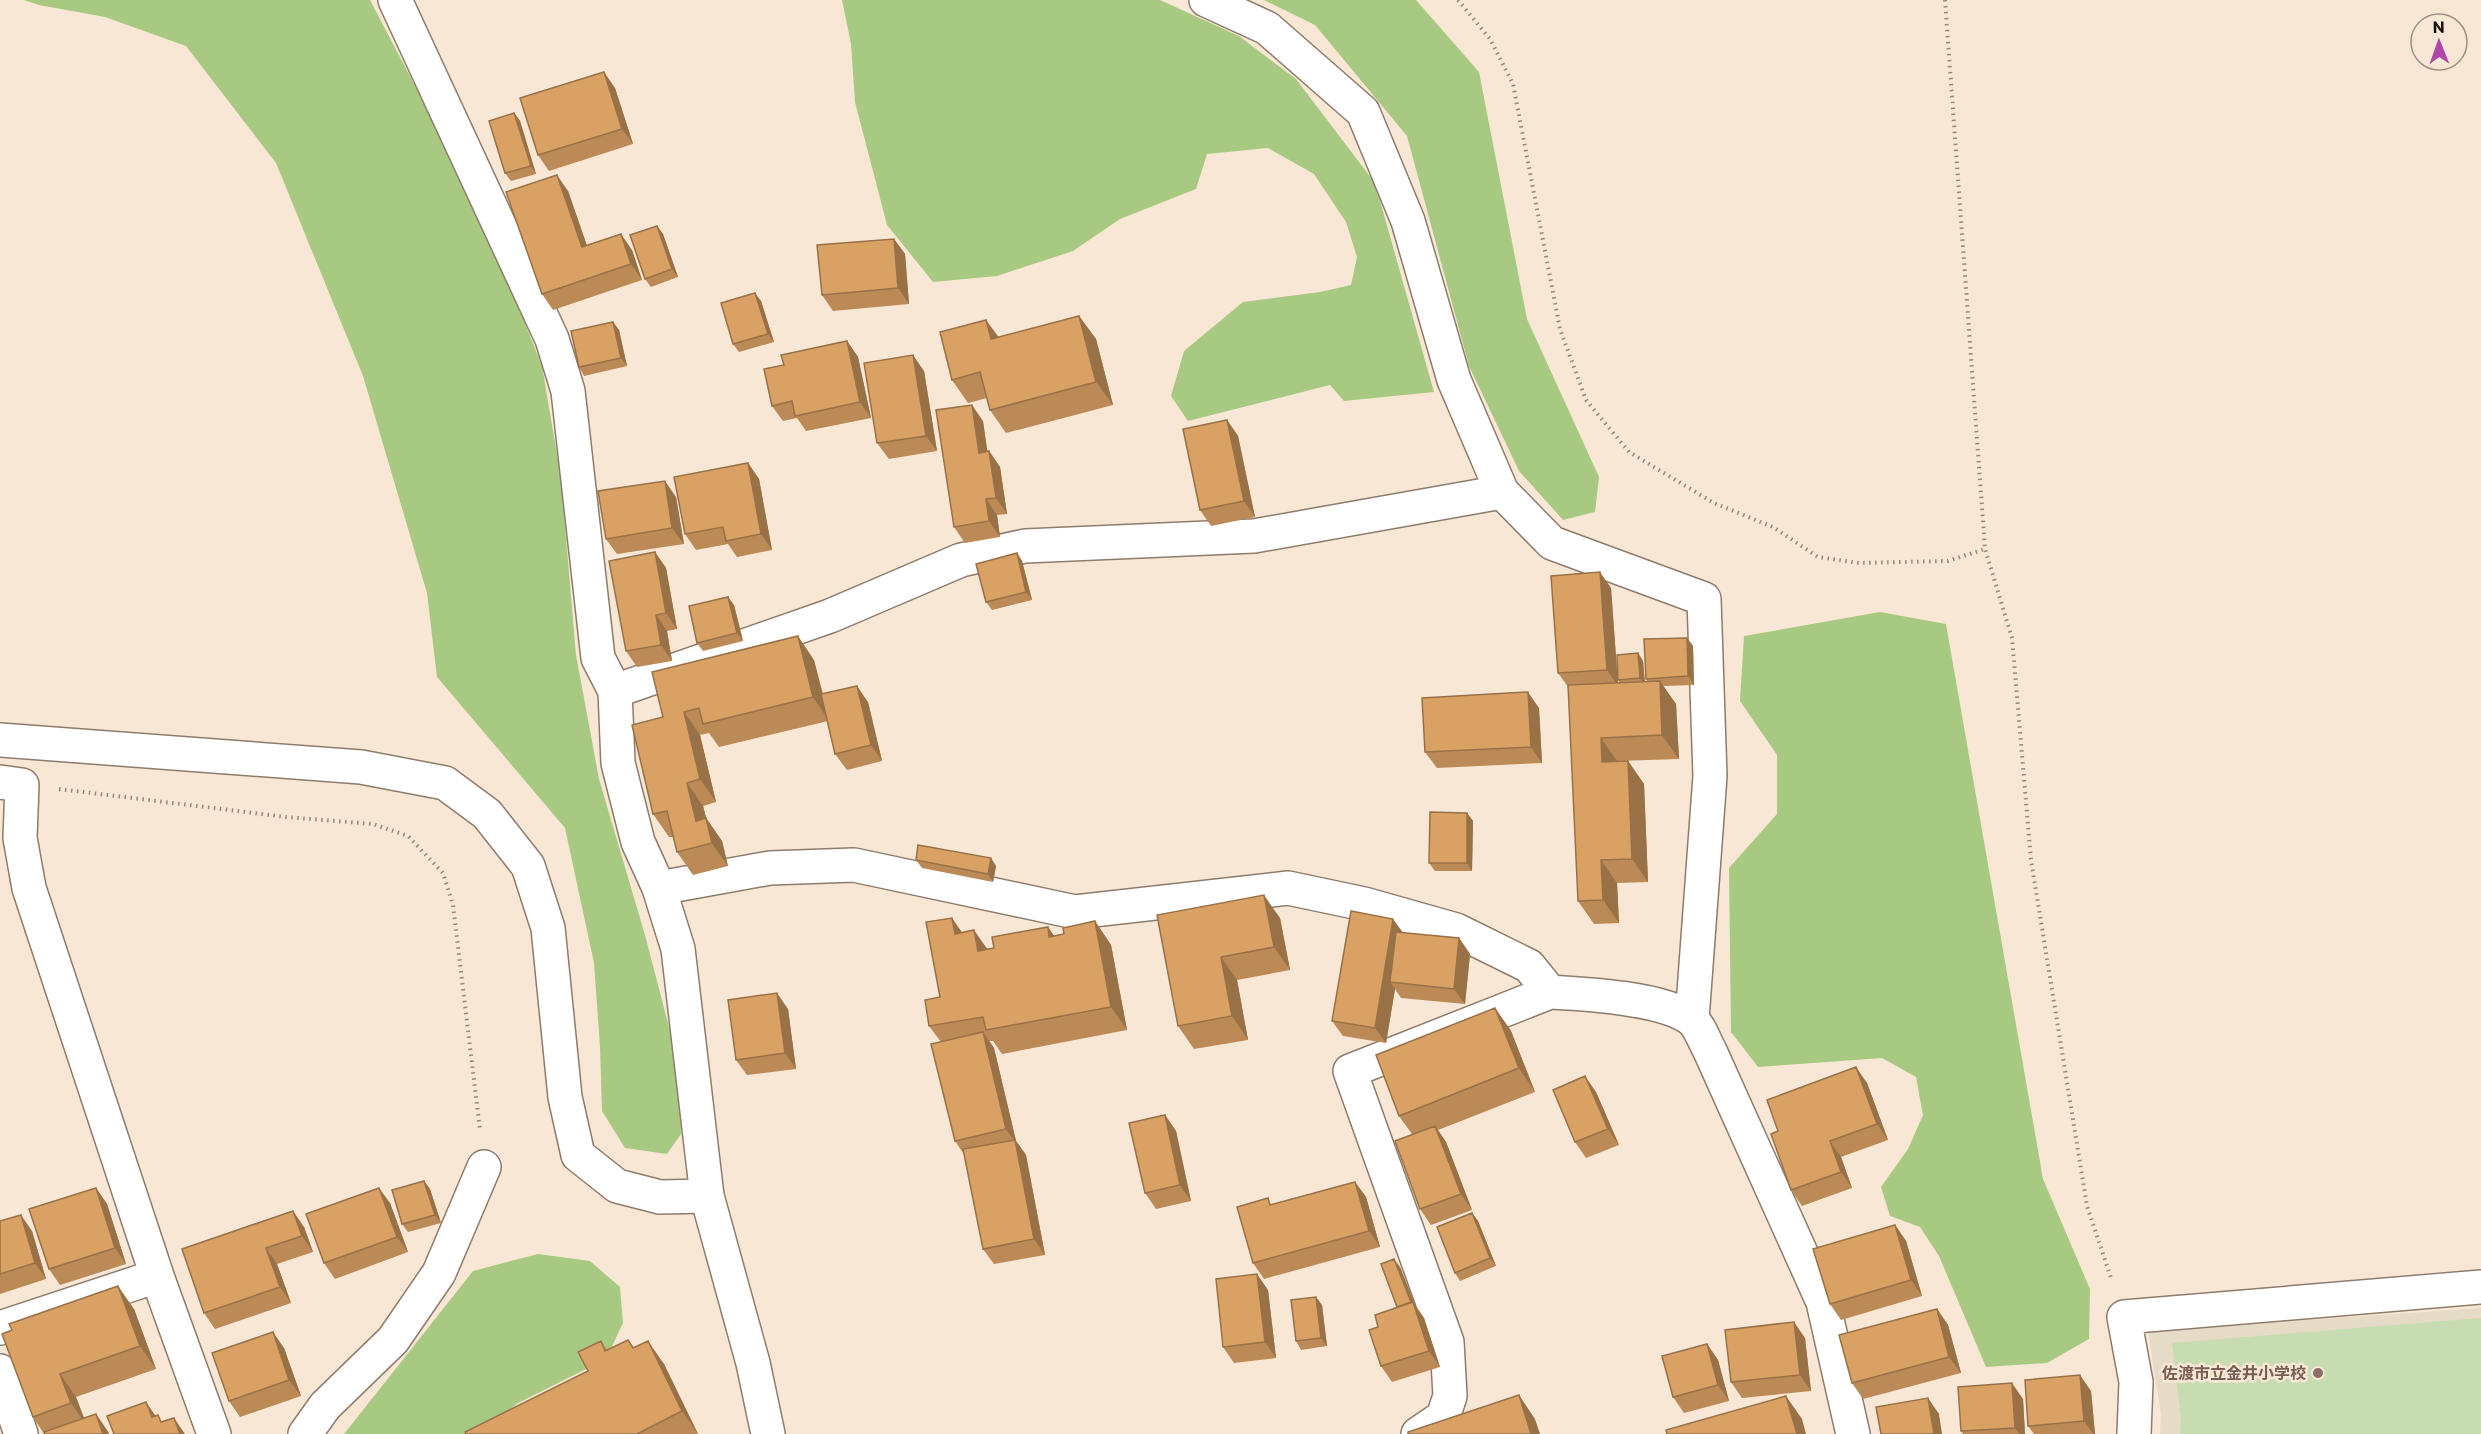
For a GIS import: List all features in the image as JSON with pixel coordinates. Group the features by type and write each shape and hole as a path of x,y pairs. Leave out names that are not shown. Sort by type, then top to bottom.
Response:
{"street":[{"path":"395,0 552,339 568,391 598,658 615,691 618,763 638,842 659,888 678,949 707,1196 753,1363 768,1434"},
{"path":"1206,0 1267,28 1364,112 1408,221 1454,380 1502,492 1552,543 1704,599 1710,776 1692,1019 1710,1051 1823,1302 1853,1434"},
{"path":"615,691 830,616 961,560 1025,546 1254,536 1502,492"},
{"path":"0,740 361,767 444,783 488,814 528,866 548,928 565,1097 578,1155 617,1186 660,1197 707,1196"},
{"path":"11,784 29,888 157,1276 213,1434"},
{"path":"659,888 770,868 854,866 1075,912 1288,888 1364,904 1456,930 1529,966 1550,993"},
{"path":"1418,1434 1443,1417 1450,1396 1447,1342 1350,1071 1550,993 1591,994 1659,1006 1692,1019"},
{"path":"305,1434 325,1406 393,1340 439,1274 484,1167"},
{"path":"0,1328 157,1276"},
{"path":"2134,1434 2136,1382 2124,1317 2481,1287"},
{"path":"0,1371 21,1434"}],"path":[{"path":"1458,0 1490,39 1513,84 1560,328 1586,400 1629,452 1714,503 1773,527 1818,557 1859,563 1948,561 1985,549"},
{"path":"1945,0 1985,549 2012,638 2031,860 2087,1206 2124,1317"},
{"path":"11,784 285,817 373,825 408,836 443,873 453,905 484,1167"}],"shaded area":[{"name":"佐渡市立金井小学校","path":"2481,1308 2481,1434 2160,1434 2161,1414 2148,1331"}],"green space":[{"path":"24,0 370,0 480,210 542,366 561,478 576,655 599,779 645,935 670,1031 680,1101 681,1134 667,1154 625,1148 602,1111 594,963 565,828 437,677 427,593 363,376 276,163 186,46 105,17 39,5"},
{"path":"842,0 1160,0 1239,36 1296,79 1375,183 1434,392 1344,401 1330,385 1188,421 1171,396 1184,351 1243,302 1320,292 1351,285 1357,257 1346,222 1314,174 1268,148 1207,154 1196,189 1120,219 1073,251 997,276 933,282 887,225 855,102 851,44"},
{"path":"1264,0 1416,0 1479,72 1527,319 1599,477 1595,512 1563,520 1519,471 1469,366 1407,136 1315,25"},
{"path":"1880,612 1946,624 2043,1179 2090,1289 2089,1339 2047,1363 1986,1367 1939,1256 1920,1227 1890,1216 1881,1187 1908,1149 1923,1115 1916,1077 1882,1058 1758,1067 1731,1032 1729,868 1777,814 1777,755 1740,701 1744,636"},
{"path":"538,1254 590,1261 620,1287 623,1323 606,1359 518,1403 478,1434 344,1434 473,1271"},
{"name":"佐渡市立金井小学校","path":"2481,1318 2481,1434 2180,1434 2181,1417 2172,1343"}],"building":[{"path":"604,72 622,129 538,155 520,98"},
{"path":"514,113 531,166 505,173 489,121"},
{"path":"557,175 582,247 621,234 631,264 542,294 506,192"},
{"path":"657,226 672,269 645,279 630,235"},
{"path":"894,239 898,288 822,295 817,245"},
{"path":"755,293 768,334 733,344 721,303"},
{"path":"1079,316 1096,382 990,410 980,372 952,380 940,332 986,320 991,339"},
{"path":"613,322 621,358 579,367 571,331"},
{"path":"847,341 860,402 795,416 792,401 772,406 764,369 784,365 781,355"},
{"path":"913,355 926,436 877,443 864,363"},
{"path":"972,405 979,453 989,451 996,498 986,499 989,521 954,527 936,410"},
{"path":"1227,420 1244,501 1200,510 1183,429"},
{"path":"748,463 761,534 726,541 723,527 685,534 674,477"},
{"path":"665,481 672,528 606,539 598,491"},
{"path":"655,552 666,613 656,615 661,645 626,651 609,561"},
{"path":"1017,553 1026,592 986,602 976,564"},
{"path":"1600,572 1607,670 1558,673 1551,576"},
{"path":"728,597 737,633 697,643 689,606"},
{"path":"798,636 813,697 703,724 699,708 684,712 700,779 687,783 696,821 706,818 712,843 677,852 667,811 653,814 632,725 663,717 652,672"},
{"path":"1687,638 1688,676 1646,679 1644,639"},
{"path":"1638,653 1640,678 1618,680 1617,655"},
{"path":"1660,681 1662,735 1601,738 1602,762 1628,761 1632,859 1601,860 1603,900 1578,901 1568,685"},
{"path":"857,686 871,745 835,754 821,694"},
{"path":"1528,692 1531,747 1425,752 1422,698"},
{"path":"1430,812 1467,813 1467,863 1429,863"},
{"path":"918,845 991,858 988,874 916,860"},
{"path":"1264,895 1274,947 1221,957 1232,1016 1178,1026 1157,915"},
{"path":"1351,911 1393,919 1375,1028 1332,1021"},
{"path":"952,918 955,934 974,930 978,951 994,948 992,937 1048,927 1049,937 1064,934 1063,928 1095,921 1111,1007 986,1030 983,1017 929,1026 925,1000 940,997 926,922"},
{"path":"1396,932 1459,938 1454,989 1390,982"},
{"path":"777,993 785,1053 736,1060 728,1000"},
{"path":"1495,1008 1519,1068 1399,1116 1376,1055"},
{"path":"983,1032 1006,1129 955,1141 931,1044"},
{"path":"1856,1067 1877,1124 1830,1141 1841,1172 1791,1190 1771,1134 1778,1131 1767,1100"},
{"path":"1585,1076 1608,1129 1575,1142 1553,1090"},
{"path":"1165,1115 1180,1185 1145,1193 1129,1123"},
{"path":"1435,1126 1461,1194 1420,1209 1395,1141"},
{"path":"1015,1140 1034,1239 983,1249 963,1149"},
{"path":"424,1181 435,1215 402,1224 392,1190"},
{"path":"1355,1182 1369,1231 1253,1263 1237,1207 1268,1198 1270,1205"},
{"path":"96,1188 115,1248 49,1269 29,1209"},
{"path":"379,1188 397,1237 324,1263 306,1214"},
{"path":"293,1211 302,1236 266,1248 280,1287 204,1313 182,1249"},
{"path":"1472,1213 1490,1258 1455,1273 1437,1227"},
{"path":"21,1215 35,1263 0,1274 0,1221"},
{"path":"1895,1225 1911,1280 1830,1304 1813,1249"},
{"path":"1394,1259 1411,1302 1397,1307 1381,1264"},
{"path":"1257,1274 1265,1342 1223,1347 1216,1279"},
{"path":"118,1286 140,1346 60,1374 71,1403 33,1417 2,1334 12,1330 9,1324"},
{"path":"1316,1297 1321,1338 1296,1341 1291,1300"},
{"path":"1413,1302 1429,1351 1381,1366 1369,1330 1378,1327 1375,1315"},
{"path":"1937,1309 1949,1357 1852,1383 1839,1335"},
{"path":"1794,1322 1800,1375 1731,1382 1725,1330"},
{"path":"273,1332 289,1380 229,1401 212,1353"},
{"path":"628,1340 633,1348 648,1341 682,1411 637,1434 466,1434 465,1432 588,1371 578,1352 601,1341 605,1351"},
{"path":"1707,1344 1718,1385 1673,1397 1662,1356"},
{"path":"2080,1375 2084,1421 2028,1426 2025,1380"},
{"path":"2012,1383 2015,1428 1961,1431 1958,1387"},
{"path":"1519,1395 1531,1434 1408,1434 1408,1432"},
{"path":"1786,1396 1797,1434 1667,1434 1666,1430"},
{"path":"1928,1398 1934,1434 1881,1434 1876,1407"},
{"path":"146,1402 152,1417 158,1415 161,1422 174,1418 180,1434 114,1434 107,1416"},
{"path":"96,1414 103,1434 45,1434 44,1432"}],"place":[{"name":"佐渡市立金井小学校","path":"2318,1373"}]}
